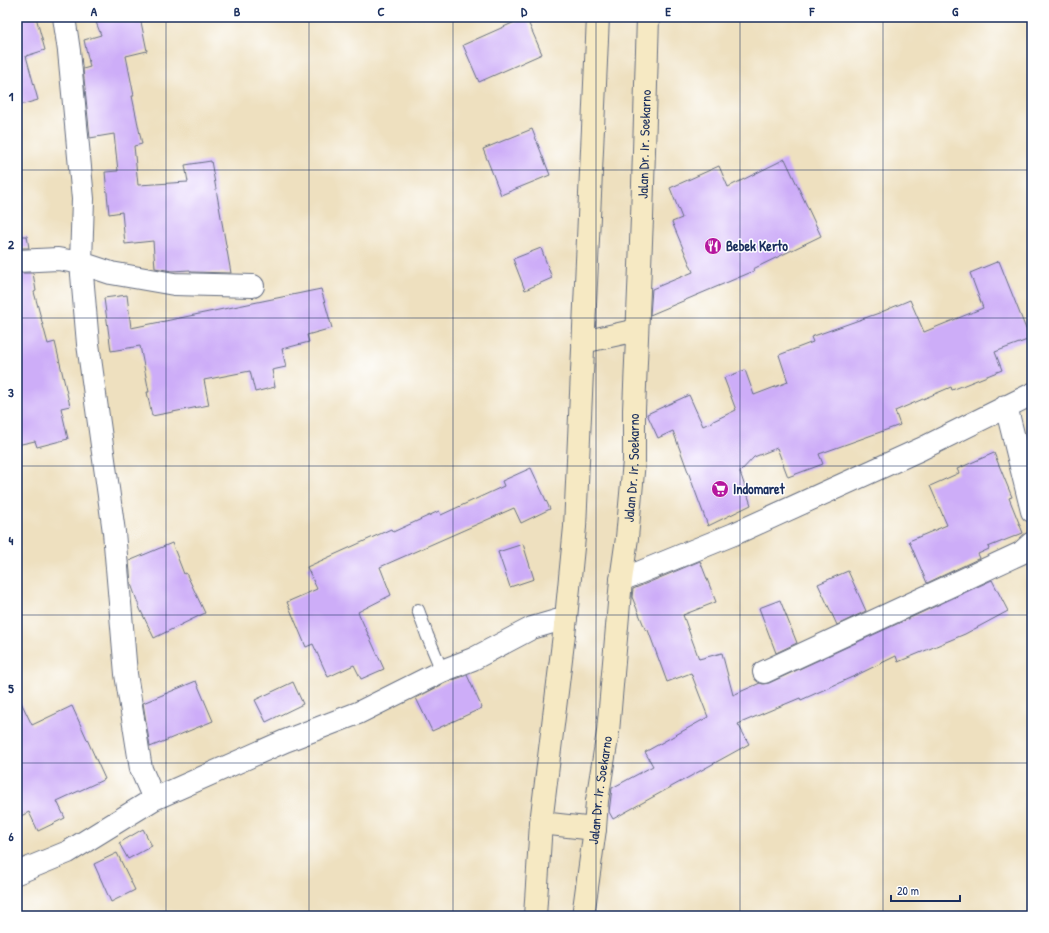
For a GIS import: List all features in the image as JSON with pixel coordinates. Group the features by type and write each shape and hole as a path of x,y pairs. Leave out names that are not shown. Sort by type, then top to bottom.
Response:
{"main road":[{"path":"535,916 541,823 566,618 575,527 582,342 598,17"},
{"name":"Jalan Dr. Ir. Soekarno","path":"583,916 595,829 597,801 608,732 621,580 627,538 634,461 634,410 648,17"},
{"path":"582,342 637,330"},
{"path":"541,823 595,829"}],"street":[{"path":"64,17 69,51 83,199 81,263 88,344 114,532 126,674 141,769 154,799"},
{"path":"17,261 58,259 81,263 111,273 174,284 253,286"},
{"path":"621,580 748,528 921,449 1032,394"},
{"path":"1006,406 1032,511"},
{"path":"764,672 1021,553 1032,543"},
{"path":"17,873 68,852 154,799 285,741 358,713 442,671 473,659 532,628 566,618"}],"lane":[{"path":"418,610 426,635 442,671"}],"building":[{"path":"17,17 36,17 45,50 26,56 38,100 17,106"},
{"path":"94,17 140,17 147,51 126,56 134,96 132,96 142,144 134,146 138,185 188,182 185,165 211,161 231,273 191,272 190,270 172,271 155,268 153,241 125,244 122,212 109,214 105,172 118,171 114,134 90,138 83,69 90,67 84,40 101,35"},
{"path":"526,17 542,54 479,82 463,45"},
{"path":"532,129 550,175 501,195 483,149"},
{"path":"785,159 821,236 753,269 754,271 650,315 652,289 693,272 672,222 682,218 670,188 719,166 728,187"},
{"path":"17,236 27,236 29,248 17,248"},
{"path":"541,248 552,278 525,290 513,259"},
{"path":"999,261 1030,339 995,352 1002,370 952,390 951,387 895,411 900,425 819,454 823,464 788,477 777,448 754,457 740,472 751,505 708,526 673,431 658,438 647,414 689,395 703,426 736,410 724,378 745,370 754,395 788,382 779,355 813,342 811,337 879,313 910,300 924,332 983,308 970,273"},
{"path":"17,273 33,273 36,291 34,292 48,344 55,342 70,406 61,408 68,439 37,447 35,441 17,445"},
{"path":"321,289 332,328 307,335 309,342 282,349 286,367 272,370 275,387 255,392 250,371 204,380 209,405 152,416 140,346 111,351 104,298 127,295 131,328"},
{"path":"994,453 1012,497 1009,498 1023,533 988,547 989,549 978,554 980,558 927,583 909,541 947,525 930,486 959,473 957,469"},
{"path":"531,468 550,509 521,523 514,508 380,567 391,595 358,612 384,669 361,679 354,665 328,677 313,644 306,647 287,602 317,589 307,567 391,529 393,532 439,511 441,515 504,486 502,481"},
{"path":"172,543 184,574 186,573 205,613 154,638 140,609 131,584 129,561"},
{"path":"523,544 534,579 510,587 498,552"},
{"path":"700,561 716,602 683,615 699,659 722,653 733,695 760,683 769,683 992,580 1008,611 965,634 898,662 896,656 801,700 800,698 738,724 749,744 613,819 609,812 612,788 653,766 645,752 708,717 691,673 667,682 648,630 646,631 632,597 633,589"},
{"path":"848,571 866,611 837,625 818,584"},
{"path":"780,600 797,643 776,653 759,608"},
{"path":"467,675 482,708 432,731 416,698 447,682"},
{"path":"196,681 213,721 150,747 143,703"},
{"path":"293,682 303,704 266,722 255,700"},
{"path":"17,694 32,725 72,706 105,779 57,801 65,818 38,831 29,812 17,818"},
{"path":"143,829 152,846 128,859 119,843"},
{"path":"117,853 135,890 111,902 94,864"}],"place":[{"name":"Bebek Kerto","path":"713,246"},
{"name":"Indomaret","path":"720,489"}]}
